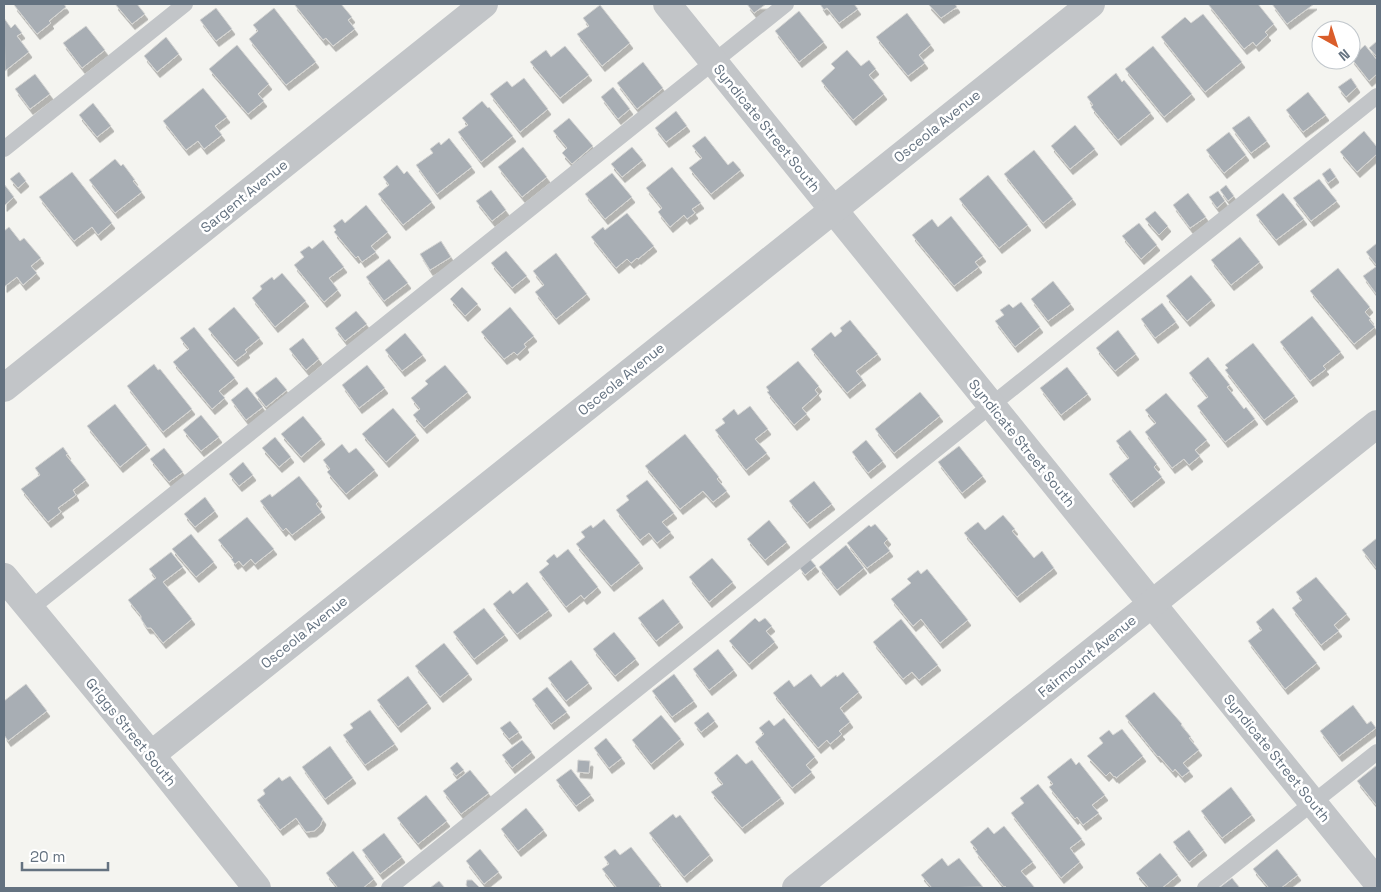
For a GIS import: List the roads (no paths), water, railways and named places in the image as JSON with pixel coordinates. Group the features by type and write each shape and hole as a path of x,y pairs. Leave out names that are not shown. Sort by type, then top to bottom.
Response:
{"street":[{"name":"Sargent Avenue","path":"4,388 484,4"},
{"name":"Syndicate Street South","path":"667,4 1377,882"},
{"name":"Osceola Avenue","path":"151,755 1091,4"},
{"name":"Fairmount Avenue","path":"796,888 1377,424"},
{"name":"Griggs Street South","path":"4,576 257,888"}],"lane":[{"path":"4,149 184,4"},
{"path":"30,609 786,4"},
{"path":"389,888 1377,96"},
{"path":"1205,888 1314,804 1377,752"}]}
